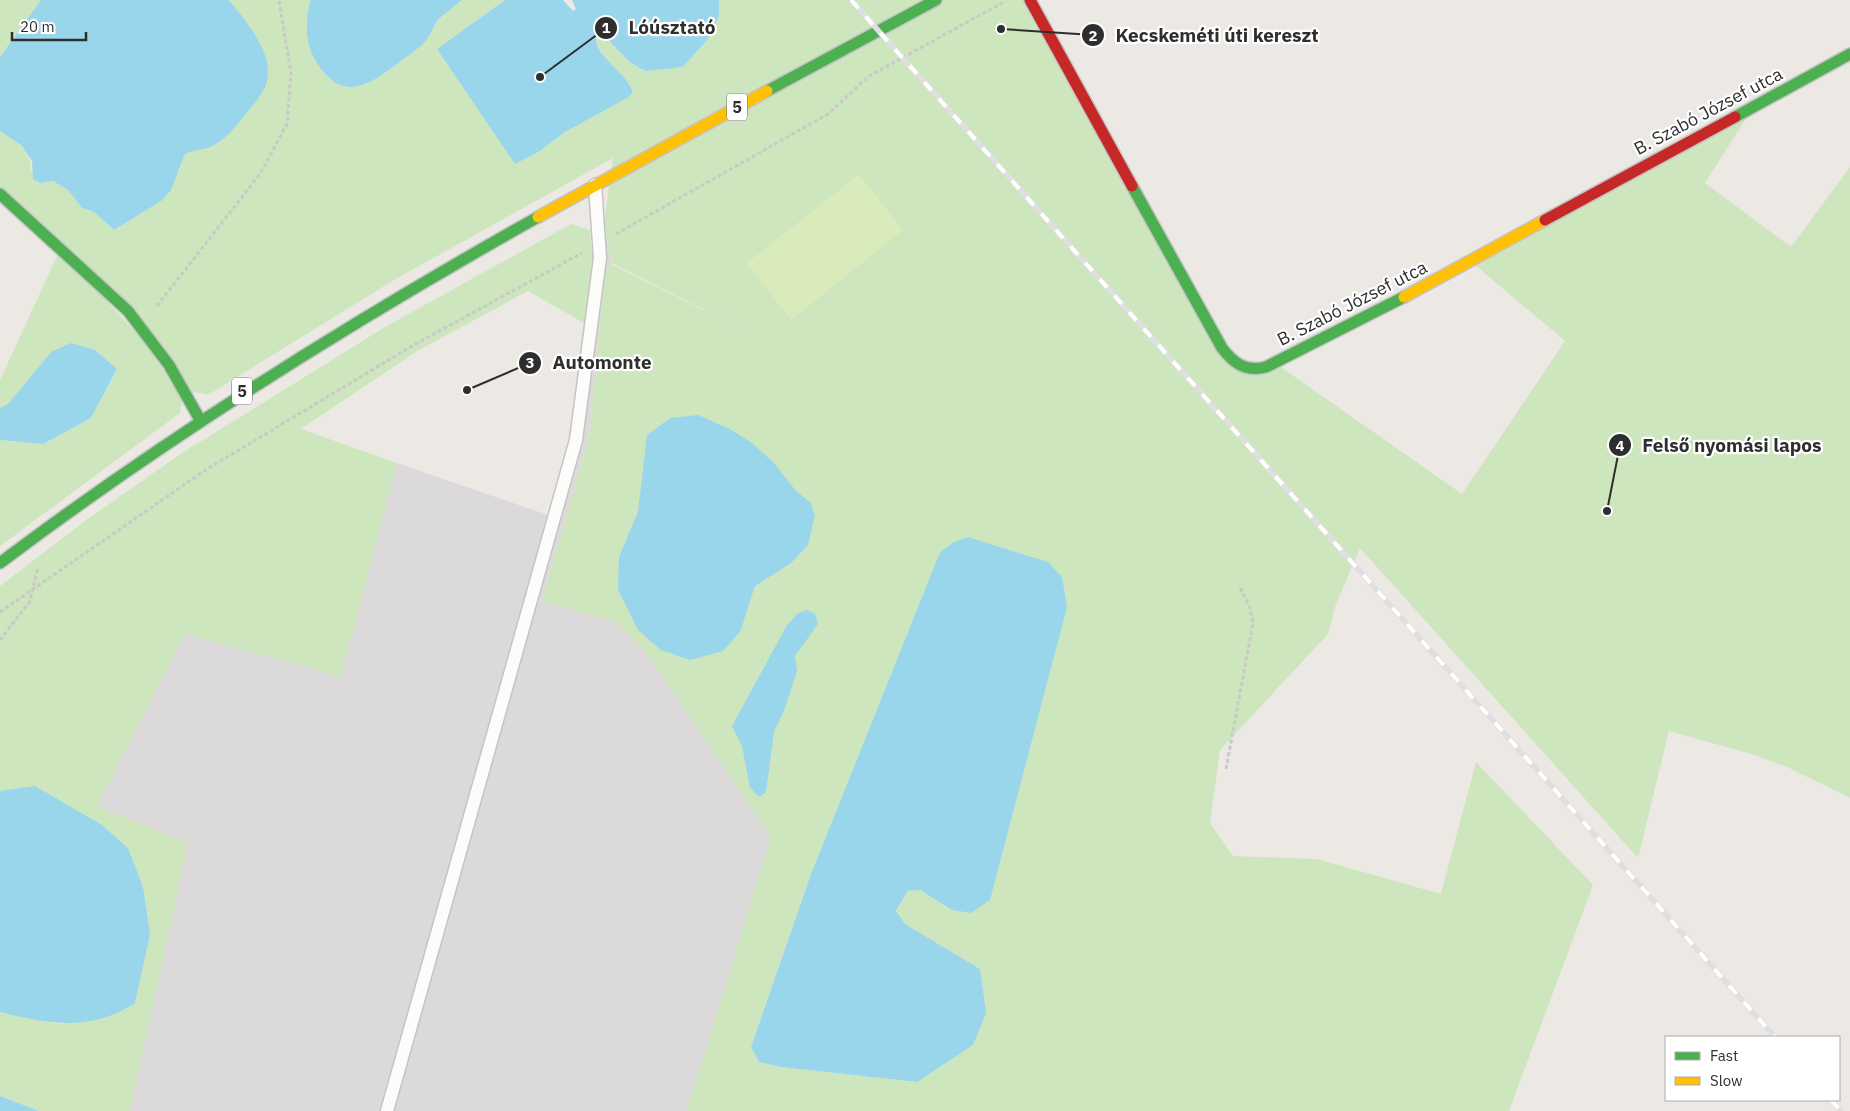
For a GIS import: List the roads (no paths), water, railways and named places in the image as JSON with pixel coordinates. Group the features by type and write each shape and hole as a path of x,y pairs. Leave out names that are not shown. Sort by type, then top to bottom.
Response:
{"street":[{"name":"5","path":"0,562 199,418 406,291 595,184 936,0"},
{"name":"B. Szabó József utca","path":"1030,0 1222,348 1233,362 1248,370 1266,367 1405,296 1850,54"},
{"path":"0,194 128,310 169,365 199,418"}],"lane":[{"path":"387,1111 576,440 600,258 595,184"}],"water":[{"path":"41,0 229,0 260,42 265,55 268,67 263,91 237,125 228,135 212,146 185,154 171,190 161,201 114,230 94,212 82,208 68,190 53,181 41,183 33,179 32,161 21,145 0,131 0,57"},
{"path":"310,0 462,0 438,20 426,40 415,51 370,82 350,87 341,85 331,79 315,61 307,36"},
{"path":"505,0 563,0 573,11 576,9 572,0 719,0 719,16 707,40 683,67 646,71 631,63 603,35 596,36 600,50 625,78 633,93 565,132 540,151 515,164 437,49"},
{"path":"71,343 95,350 117,369 91,418 43,444 0,440 0,408 8,404 51,352"},
{"path":"698,415 730,429 752,443 774,463 796,491 810,502 815,515 808,545 791,563 755,586 740,632 723,651 690,660 661,650 638,630 618,590 619,557 638,512 647,435 670,418"},
{"path":"968,537 1048,562 1062,577 1067,607 990,900 971,913 952,910 920,890 908,891 896,911 905,924 980,969 986,1013 973,1045 917,1082 781,1067 759,1062 751,1047 811,874 940,552 954,542"},
{"path":"807,610 815,614 818,624 795,656 797,671 784,711 774,732 766,792 759,797 750,788 742,746 732,726 787,625 798,613"},
{"path":"35,786 102,825 128,848 143,887 150,934 135,1003 119,1012 102,1018 86,1022 69,1023 36,1020 0,1012 0,791"},
{"path":"0,1096 39,1111 0,1111"}],"railway":[{"path":"851,0 1774,1036"},
{"path":"1832,1101 1841,1111"}],"place":[{"name":"Kecskeméti úti kereszt","path":"1001,29"},
{"name":"Lóúsztató","path":"540,77"},
{"name":"Automonte","path":"467,390"},
{"name":"Felső nyomási lapos","path":"1607,511"}]}
